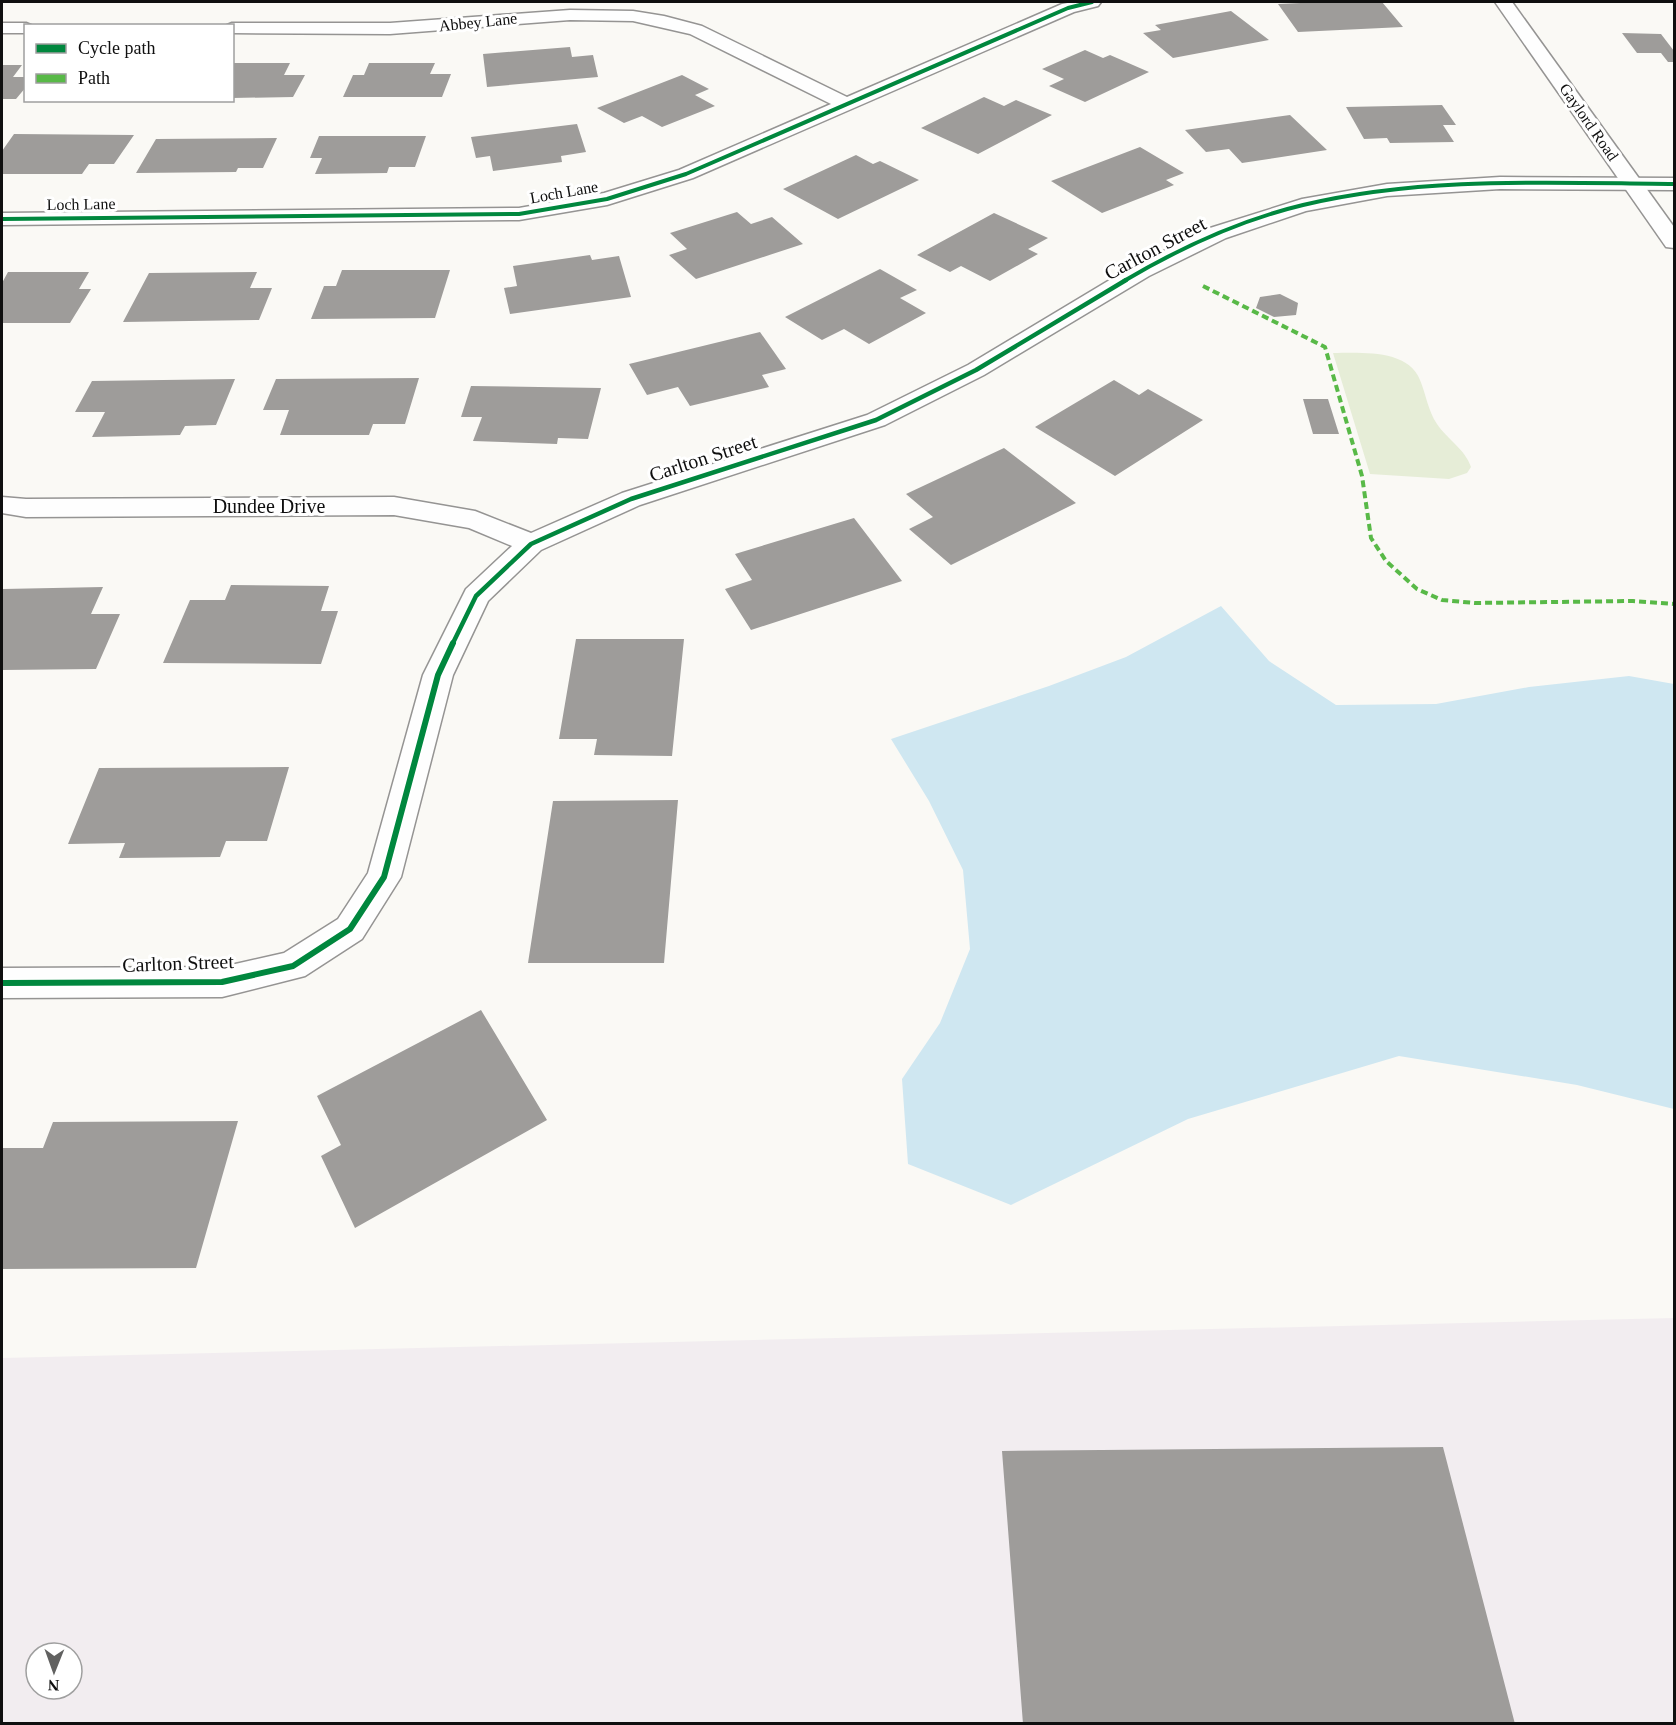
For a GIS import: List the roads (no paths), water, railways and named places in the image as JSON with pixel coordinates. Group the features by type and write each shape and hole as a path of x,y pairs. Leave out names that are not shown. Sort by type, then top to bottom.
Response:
{"street":[{"path":"502,2 505,20"},
{"name":"Loch Lane","path":"2,219 519,214 607,198 686,174 1068,8 1092,2"},
{"name":"Gaylord Road","path":"1504,2 1674,242"},
{"name":"Abbey Lane","path":"234,28 414,28 599,11 653,16 696,30 848,105"},
{"path":"2,28 24,28"},
{"name":"Carlton Street","path":"2,983 222,982 293,966 350,929 384,877 438,675 476,596 531,544 631,499 876,420 976,370 1141,272 1218,233 1302,205 1387,190 1500,183 1674,184"},
{"name":"Dundee Drive","path":"2,504 26,508 394,506 476,520 531,544"}],"water":[{"path":"1221,606 1269,661 1336,705 1436,704 1529,687 1629,676 1674,684 1674,1109 1577,1085 1399,1056 1188,1119 1011,1205 908,1164 902,1079 940,1023 970,949 963,870 929,801 891,739 1049,686 1126,657"}]}
